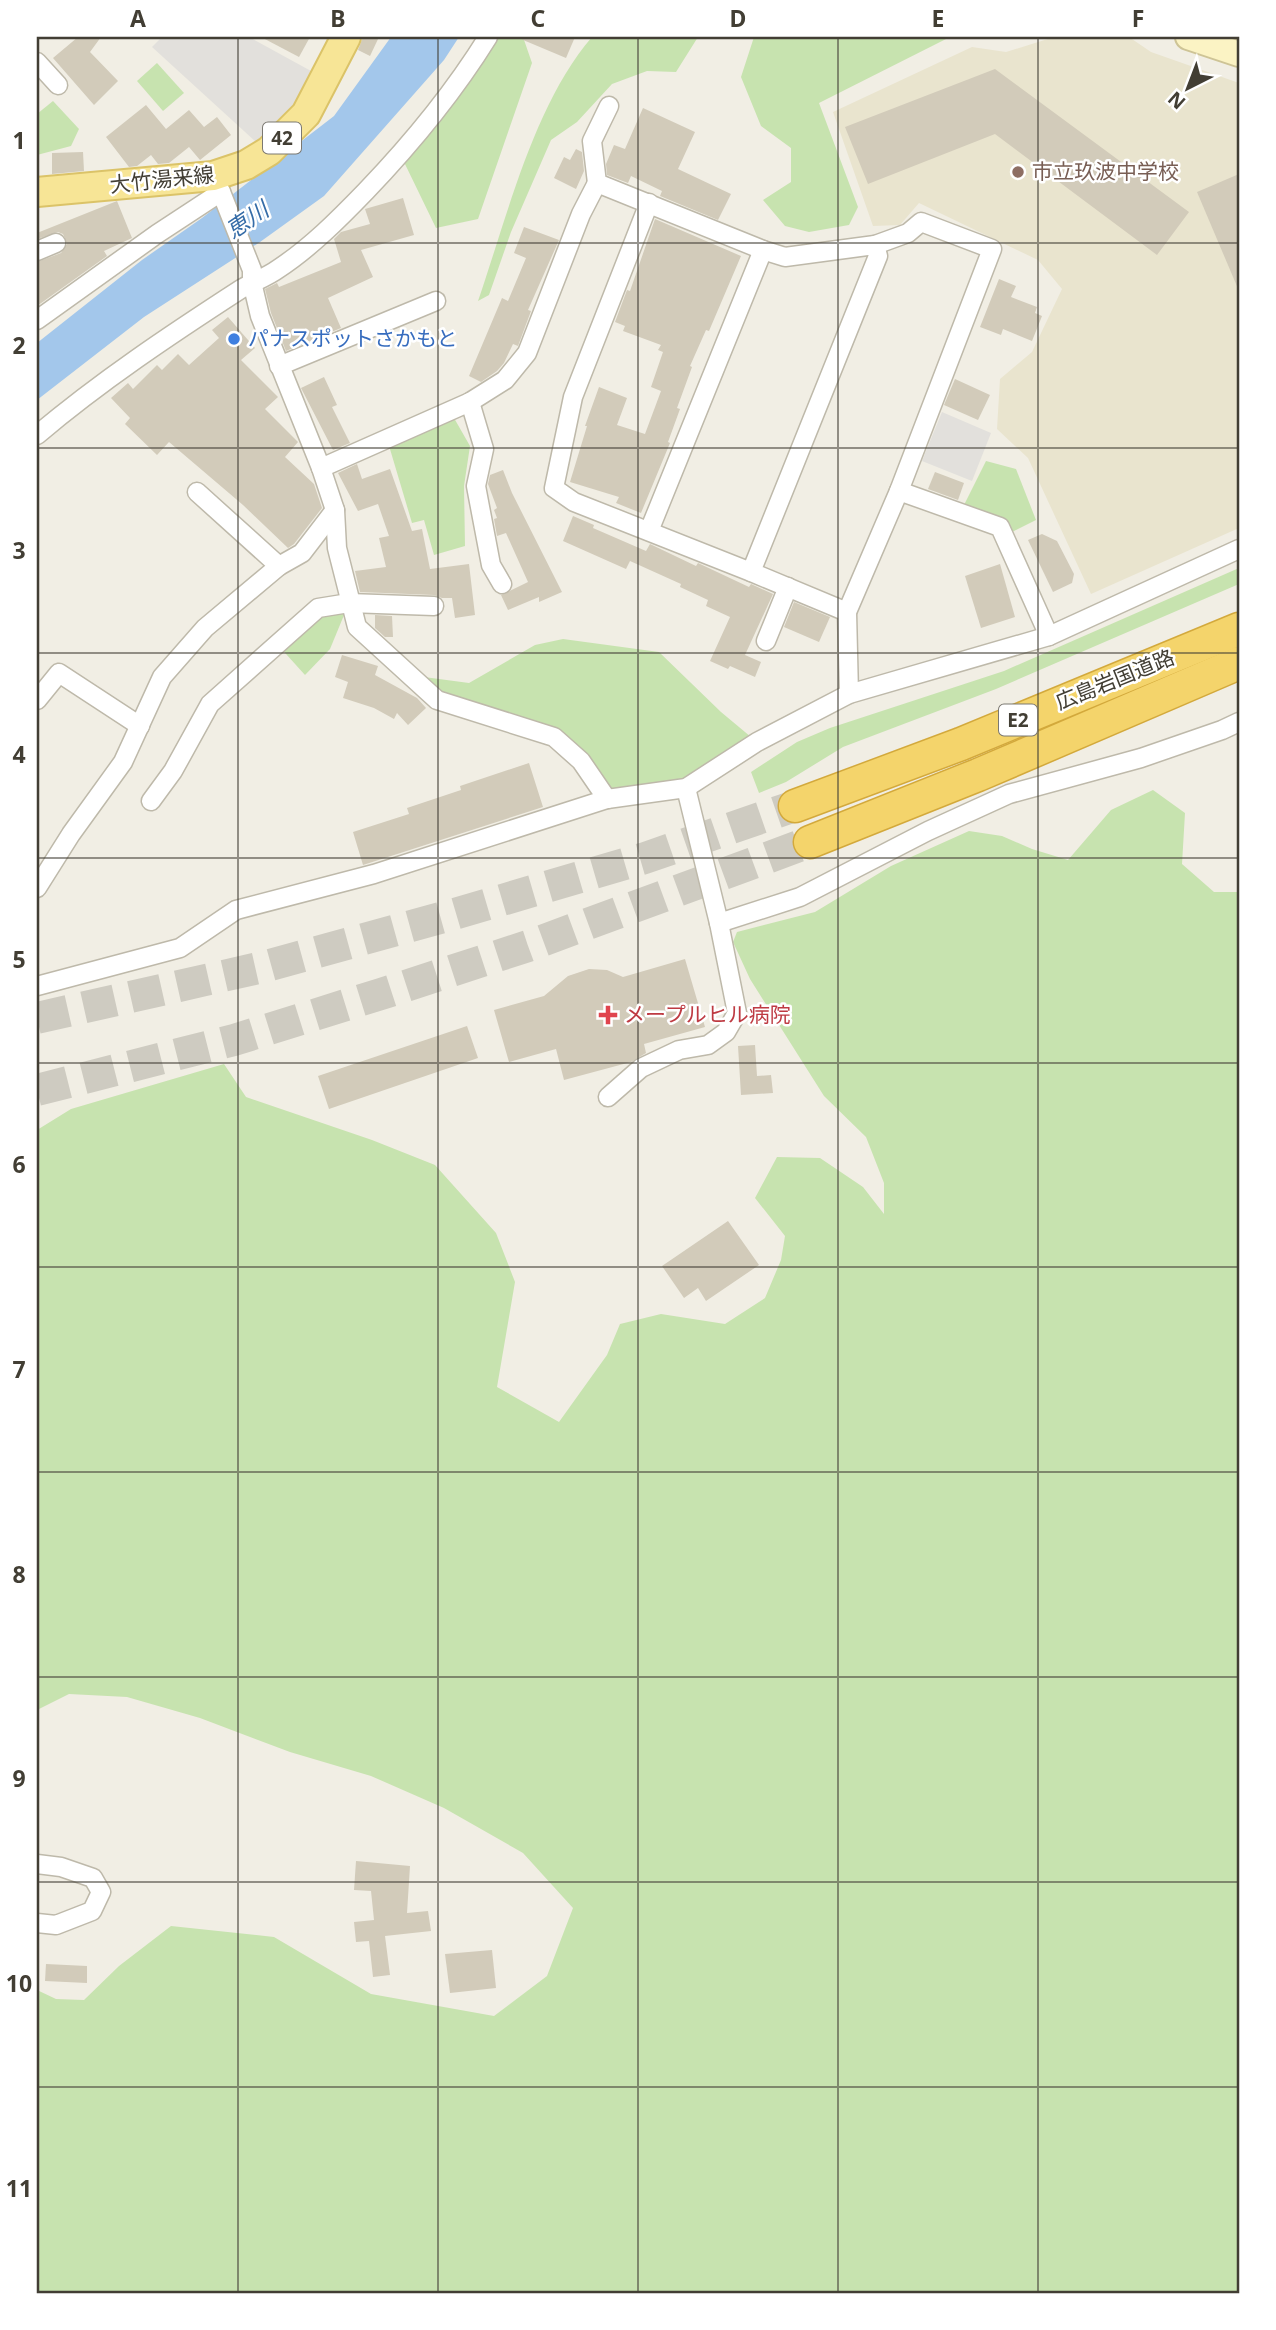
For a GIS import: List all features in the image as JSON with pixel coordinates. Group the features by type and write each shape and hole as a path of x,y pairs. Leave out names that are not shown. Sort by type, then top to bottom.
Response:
{"highway":[{"name":"広島岩国道路","path":"795,806 961,744 1239,629"},
{"name":"広島岩国道路","path":"810,842 978,775 1239,663"}],"main road":[{"name":"大竹湯来線","path":"37,192 219,189 246,165 269,151 306,114 345,37"}],"street":[{"path":"37,435 88,393 252,276 277,270 337,221 410,145 488,37"},
{"path":"1188,37 1239,54"},
{"path":"37,62 58,85"},
{"path":"321,468 470,402 505,380 527,353 581,214 597,183 592,141 609,106"},
{"path":"597,183 785,257 875,244 908,233 921,222 992,249 899,491 847,612 849,694"},
{"path":"37,320 219,189 252,276 260,316 335,510 337,548 357,627 437,700 554,737 581,761 607,799"},
{"path":"649,203 573,397 554,488 574,502 847,612"},
{"path":"37,251 56,243"},
{"path":"751,572 878,256 875,244"},
{"path":"649,531 763,250"},
{"path":"279,366 436,301"},
{"path":"470,402 484,449 476,486 491,565 502,584"},
{"path":"899,491 1000,527 1049,636"},
{"path":"197,492 279,566"},
{"path":"37,888 71,834 123,762 162,677 205,628 279,566 302,553 335,510"},
{"path":"37,986 180,948 236,910 374,874 607,799 686,788 757,743 849,694 1049,636 1239,549"},
{"path":"765,641 788,587"},
{"path":"151,802 173,771 210,704 318,608 349,603 434,606"},
{"path":"37,699 59,673 140,726"},
{"path":"719,923 800,897 928,831 1009,794 1141,758 1239,722"},
{"path":"608,1097 641,1068 679,1050 708,1045 726,1032 737,1013 719,923 686,788"},
{"path":"37,1864 61,1867 93,1878 102,1892 92,1911 56,1925 37,1923"}],"shaded area":[{"path":"162,37 249,37 311,71 295,104 256,142 152,47"},
{"path":"1054,37 1129,37 1151,52 1239,83 1239,528 1091,594 1028,458 997,429 1000,379 1032,352 1062,289 1038,260 919,203 900,225 873,226 833,112 972,47 1006,52"},
{"path":"942,412 991,433 972,481 922,461"}],"green space":[{"path":"498,37 523,37 532,63 478,219 436,228 404,162 454,102"},
{"path":"592,37 698,37 676,72 647,71 612,84 577,122 551,140 511,232 489,295 478,301 538,128 572,64"},
{"path":"754,37 950,37 819,103 858,207 849,225 809,232 785,226 763,200 791,182 791,148 761,126 741,77"},
{"path":"157,63 184,93 163,111 137,81"},
{"path":"53,101 79,129 71,146 37,155 37,114"},
{"path":"450,411 470,446 464,486 465,546 434,555 424,520 412,523 387,439"},
{"path":"986,461 1016,469 1036,520 1004,536 960,513"},
{"path":"1239,568 1239,584 996,689 843,747 786,782 759,793 751,772 797,742 830,728 1004,671"},
{"path":"349,603 330,649 305,675 277,644 318,608"},
{"path":"563,639 659,652 721,712 757,742 686,788 607,799 554,737 437,700 409,675 469,683 535,645"},
{"path":"1153,790 1185,813 1182,864 1214,892 1239,892 1239,2293 37,2293 37,1990 56,1999 84,2000 119,1966 171,1926 274,1937 371,1994 494,2016 547,1976 573,1908 523,1853 444,1808 371,1776 290,1752 200,1718 127,1697 69,1694 37,1710 37,1130 71,1109 224,1064 246,1097 372,1140 435,1165 496,1233 515,1282 497,1387 559,1422 607,1355 620,1324 661,1314 725,1324 765,1298 781,1260 785,1236 755,1198 777,1157 820,1158 863,1187 884,1214 884,1183 866,1137 824,1096 750,979 733,942 737,932 815,912 891,866 969,831 1002,836 1068,860 1111,810"}],"water":[{"name":"恵川","path":"391,37 459,37 444,60 324,196 260,242 144,317 37,400 37,343 142,260 202,218 334,116"}],"building":[{"path":"78,37 101,37 90,52 118,81 94,105 53,58"},
{"path":"261,37 310,37 299,57"},
{"path":"363,37 379,37 370,56 358,50"},
{"path":"516,37 575,37 566,58"},
{"path":"995,69 1189,212 1157,255 995,134 868,184 845,127"},
{"path":"146,105 166,129 189,110 204,127 217,117 231,135 200,160 189,147 169,163 158,164 151,155 137,166 129,167 106,137"},
{"path":"643,108 695,132 678,169 731,194 718,220 660,196 662,191 631,176 628,183 607,175 606,164 614,145 625,149"},
{"path":"576,149 582,152 584,171 576,189 554,178 564,157 570,160"},
{"path":"83,152 84,171 52,174 52,153"},
{"path":"1239,174 1239,291 1197,192"},
{"path":"403,198 414,235 361,250 373,277 328,298 341,328 286,351 265,289 277,283 279,287 341,262 334,239 341,232 370,224 365,209"},
{"path":"117,201 132,238 104,251 107,256 37,306 37,262 61,253 67,244 63,234 58,232 37,239 37,233"},
{"path":"655,219 741,256 709,331 706,330 690,366 692,367 677,408 680,409 668,442 670,443 641,513 616,503 619,497 570,482 599,387 627,398 617,425 645,434 661,391 651,387 663,352 658,350 661,345 623,331 625,326 615,322 627,290 630,291"},
{"path":"524,227 559,240 528,310 531,311 518,346 513,344 504,363 481,382 469,376 502,298 508,301 526,258 514,253"},
{"path":"999,279 1016,286 1011,297 1037,307 1035,313 1042,316 1032,341 1003,329 1001,335 980,327"},
{"path":"228,317 255,348 241,360 278,397 265,409 298,442 285,457 314,484 322,508 288,548 243,505 169,442 157,455 125,424 130,418 111,398 128,383 133,389 157,365 162,370 178,354 189,365 219,338 212,330"},
{"path":"324,377 337,405 332,407 350,443 333,450 301,388"},
{"path":"955,379 990,395 978,420 944,405"},
{"path":"357,464 362,479 390,469 412,531 422,529 430,569 469,564 475,615 455,618 452,598 360,592 355,571 386,567 379,538 389,536 378,504 358,511 338,473"},
{"path":"503,470 562,592 539,602 539,597 508,610 501,595 528,582 506,533 497,536 494,510 497,508 488,484 490,475"},
{"path":"935,472 964,483 958,500 928,489"},
{"path":"573,516 594,525 593,528 646,551 650,544 696,566 698,563 749,587 751,584 773,594 745,655 761,662 755,677 710,661 730,617 706,606 708,600 680,587 681,584 630,561 626,569 563,541"},
{"path":"1042,534 1057,541 1074,574 1072,583 1053,592 1028,540"},
{"path":"1000,564 1015,617 981,628 965,576"},
{"path":"794,602 830,617 819,642 784,627"},
{"path":"375,615 392,616 393,637 385,637 375,628"},
{"path":"342,655 378,666 375,675 417,698 426,708 408,725 397,713 394,719 374,708 343,698 348,682 335,677"},
{"path":"529,763 543,807 363,865 353,832 409,814 407,808 461,790 460,786"},
{"path":"685,959 705,1027 644,1044 646,1053 631,1062 564,1080 556,1049 509,1062 494,1010 544,996 568,976 589,969 607,970 623,977"},
{"path":"467,1026 478,1058 329,1109 318,1076"},
{"path":"755,1045 757,1076 771,1075 773,1093 741,1095 738,1046"},
{"path":"728,1221 759,1265 706,1301 698,1288 684,1298 662,1266"},
{"path":"356,1861 410,1866 407,1913 428,1911 431,1931 385,1936 390,1975 373,1977 369,1941 356,1942 354,1922 374,1920 371,1891 354,1890"},
{"path":"492,1950 496,1988 450,1993 445,1954"},
{"path":"46,1964 87,1966 87,1983 45,1981"}],"tunnel":[{"path":"37,1018 263,967 451,915 645,858 795,806"},
{"path":"37,1090 234,1040 381,994 528,946 810,842"}],"place":[{"name":"市立玖波中学校","path":"1018,172"},
{"name":"パナスポットさかもと","path":"234,339"},
{"name":"メープルヒル病院","path":"608,1015"}]}
